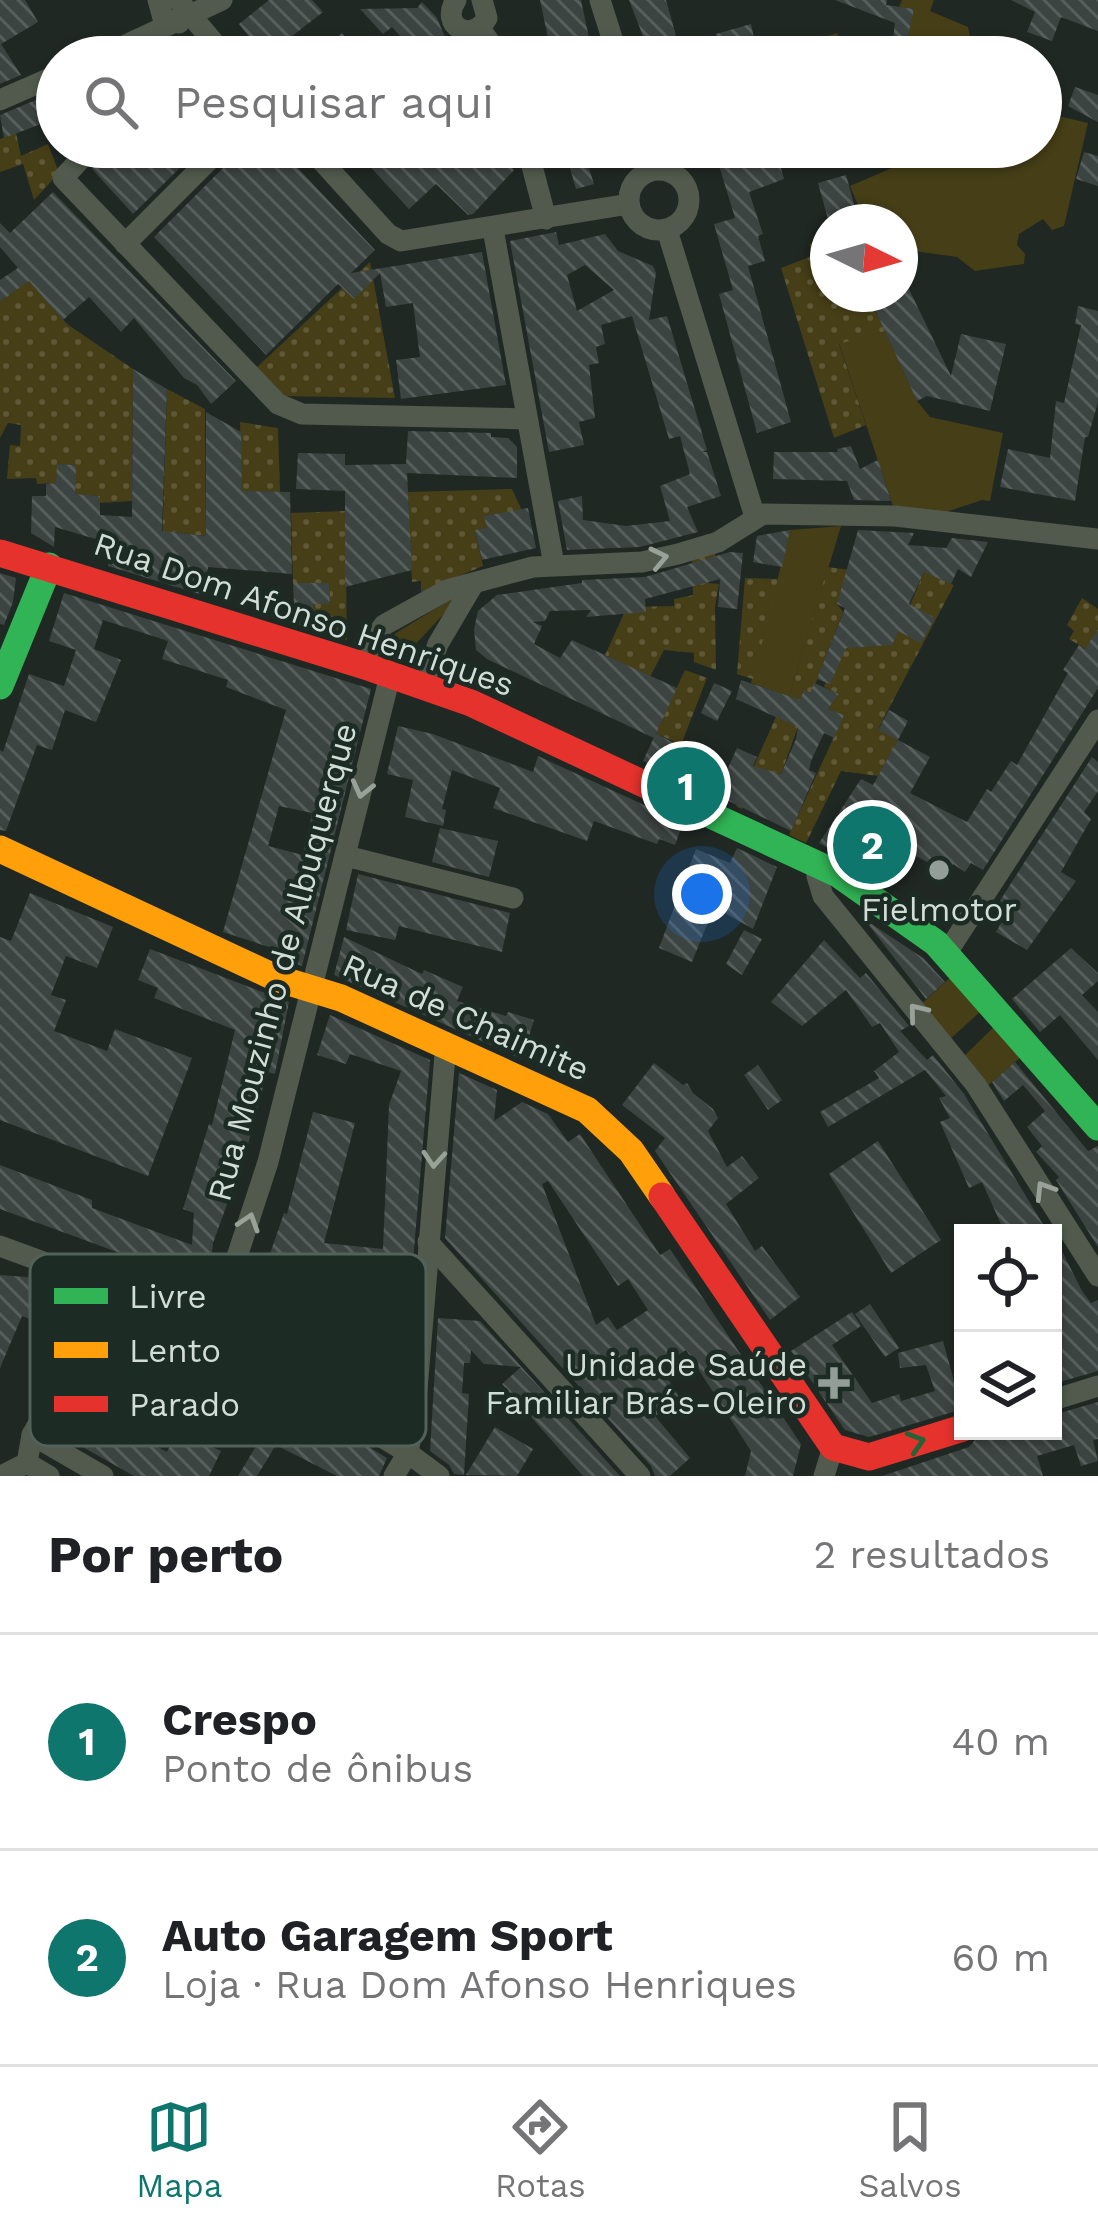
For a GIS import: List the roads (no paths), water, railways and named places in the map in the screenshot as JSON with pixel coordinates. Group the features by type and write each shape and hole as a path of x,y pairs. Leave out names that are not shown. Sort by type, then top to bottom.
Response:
{"street":[{"path":"158,0 163,18 223,0"},
{"path":"456,0 450,14 454,25 470,32 487,18 482,0"},
{"path":"600,0 611,36"},
{"path":"140,36 183,13"},
{"path":"183,13 205,36"},
{"path":"480,28 486,36"},
{"path":"0,100 36,84"},
{"path":"72,168 63,178 270,395 290,410 347,416 527,419"},
{"path":"125,244 201,168"},
{"path":"329,168 394,238 419,241 629,204"},
{"path":"532,168 546,219"},
{"path":"652,171 679,177 689,193 688,212 667,230 642,226 629,204 637,179 652,171"},
{"path":"493,229 554,565"},
{"path":"667,230 755,517 895,516 1097,534"},
{"name":"Rua Mouzinho de Albuquerque","path":"238,1254 268,1162 346,856 378,671 370,644 384,625 433,596 513,571 642,562 678,554 718,542 755,517"},
{"name":"Rua Dom Afonso Henriques","path":"0,553 423,686 541,734 822,866 899,914 946,954 1096,1119"},
{"path":"0,686 49,566"},
{"path":"423,686 438,644 474,583"},
{"path":"946,954 1098,719"},
{"name":"Rua de Chaimite","path":"0,849 277,977 446,1043 587,1110 631,1151 833,1447"},
{"path":"346,856 514,898"},
{"path":"822,866 818,876 824,896 976,1085 1098,1276"},
{"path":"426,1275 446,1043"},
{"path":"428,1242 640,1476"},
{"path":"0,1246 30,1257"},
{"path":"1062,1397 1098,1386"},
{"path":"824,1476 833,1447 866,1466 954,1432"},
{"path":"27,1463 30,1446"},
{"path":"51,1446 103,1476"},
{"path":"397,1446 439,1476"},
{"path":"394,1476 409,1446"},
{"path":"2,1476 27,1463"},
{"path":"27,1463 49,1476"}],"place":[{"name":"Crespo","path":"686,786"},
{"name":"Auto Garagem Sport","path":"872,845"},
{"name":"Fielmotor","path":"939,870"},
{"name":"Unidade Saúde Familiar Brás-Oleiro","path":"834,1383"}]}
